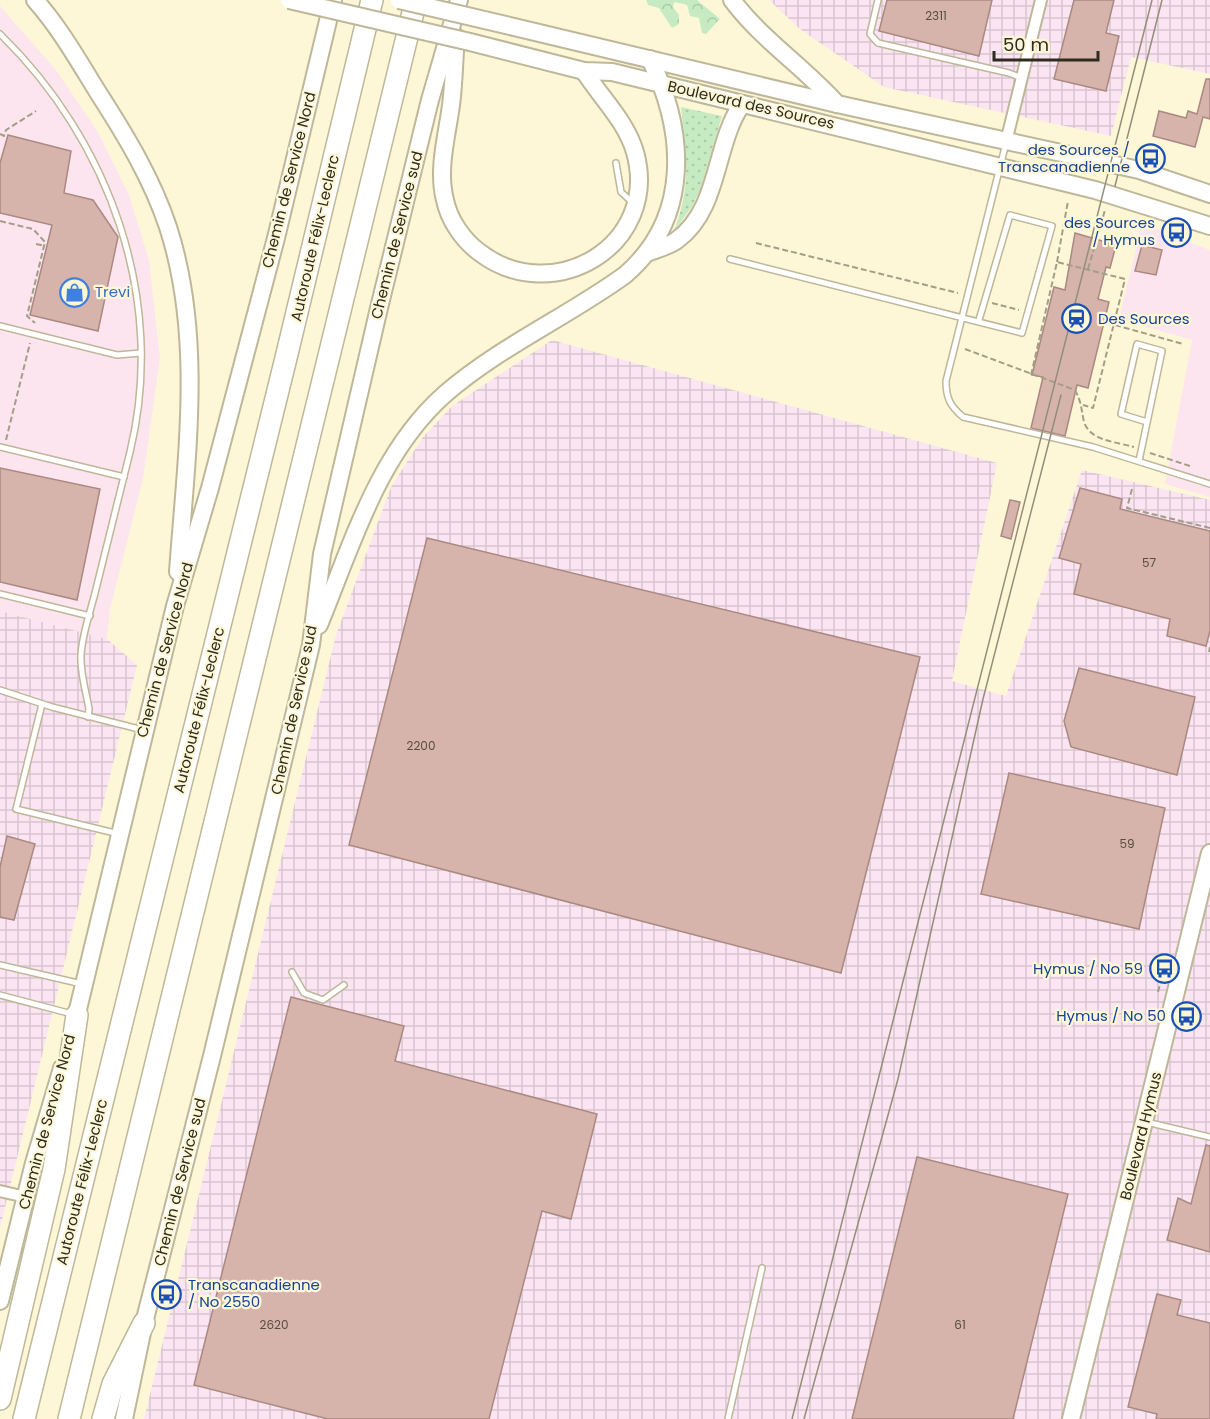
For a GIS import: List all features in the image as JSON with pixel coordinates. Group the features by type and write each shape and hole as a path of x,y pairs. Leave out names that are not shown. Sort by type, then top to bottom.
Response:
{"highway":[{"name":"Autoroute Félix-Leclerc","path":"24,1419 284,369 372,0"},
{"path":"69,1419 416,0"},
{"path":"0,1399 54,1169 77,1015"},
{"path":"103,1419 113,1384 144,1323"}],"main road":[{"path":"35,0 68,43 148,175 178,263 187,321 189,377 175,606"},
{"name":"Boulevard des Sources","path":"289,0 584,71 612,72 1000,166 1095,190 1210,226"},
{"name":"Chemin de Service Nord","path":"0,1301 26,1197 77,1015 175,606 210,488 276,238 333,0"},
{"name":"Boulevard des Sources","path":"399,0 837,104 1139,170 1210,194"},
{"path":"732,0 763,36 812,77 837,104"},
{"path":"459,2 451,104 442,174 445,203 466,241 488,259 513,271 554,274 582,266 606,250 624,229 634,204 639,179 631,141 620,120 584,71"},
{"name":"Chemin de Service sud","path":"124,1419 144,1323 212,1056 311,645 322,554 418,145 459,2"},
{"path":"311,645 379,482 400,445 420,420 460,382 617,280 646,253 666,223 676,180 669,109 662,84 650,59"},
{"path":"646,253 676,241 697,217 712,186 725,134 742,104"},
{"name":"Boulevard Hymus","path":"1071,1419 1210,853"}],"street":[{"path":"1006,142 1041,0"},
{"path":"0,1191 26,1197"}],"lane":[{"path":"878,0 870,34 878,43 1008,72 1022,78"},
{"path":"0,34 40,77 61,105 95,162 122,226 138,300 141,353 137,415 81,655 89,709 88,717"},
{"path":"1006,142 946,381 946,396 963,417 1093,447 1210,484"},
{"path":"616,163 621,192 634,204"},
{"path":"730,259 979,320 1022,333 1052,226 1010,215 983,300 979,320"},
{"path":"0,326 117,355 141,353"},
{"path":"1139,461 1162,351 1137,344 1121,414 1147,422"},
{"path":"0,447 124,477"},
{"path":"0,594 90,616"},
{"path":"0,690 88,717 144,730"},
{"path":"42,704 16,809 119,834"},
{"path":"0,965 84,985"},
{"path":"292,972 304,993 323,1000 344,985"},
{"path":"0,995 77,1015"},
{"path":"1144,1122 1210,1137"},
{"path":"728,1419 762,1268"}],"path":[{"path":"0,135 4,135 6,130 36,111"},
{"path":"1031,375 1057,262 1068,201"},
{"path":"1088,269 1105,210"},
{"path":"0,221 33,229 43,237 45,246 27,316 35,323"},
{"path":"756,243 968,296"},
{"path":"36,244 45,246"},
{"path":"1057,262 1125,279 1093,408 1083,405"},
{"path":"983,300 1045,316"},
{"path":"1115,325 1183,344"},
{"path":"6,440 30,342"},
{"path":"963,348 1075,390 1083,405 1086,426 1096,436 1199,470"},
{"path":"1132,489 1127,508 1210,528"},
{"path":"1209,652 1210,647"},
{"path":"1158,992 1164,969"}],"shaded area":[{"path":"769,0 1210,0 1210,74 1131,57 1111,136 884,87 800,29"},
{"path":"0,6 56,70 98,132 129,195 149,260 160,358 143,479 110,609 107,639 0,611"},
{"path":"1142,223 1210,250 1210,497 1165,484 1192,340 1119,319"},
{"path":"552,340 997,463 952,681 1006,696 1082,470 1210,500 1210,1419 144,1419 336,635 391,487 423,437 452,406"},
{"path":"0,611 107,639 137,665 0,1228"}],"green space":[{"path":"646,0 697,0 720,19 706,34 702,33 699,18 690,16 687,5 674,2 673,7 679,15 679,24 672,28 659,8 648,5"},
{"path":"681,107 722,116 700,190 691,208 674,231 683,199 686,169"}],"building":[{"path":"887,0 992,0 979,56 879,31"},
{"path":"1074,0 1114,0 1106,33 1119,36 1106,91 1054,79"},
{"path":"1206,79 1210,79 1210,119 1203,117 1195,147 1153,136 1159,111 1186,118 1188,111 1197,114"},
{"path":"8,135 71,151 64,193 93,200 118,237 98,331 30,315 52,225 0,213 0,163"},
{"name":"Des Sources","path":"1075,233 1116,245 1110,268 1106,267 1098,299 1109,302 1088,388 1077,385 1065,436 1031,428 1043,377 1032,375 1054,287 1065,290"},
{"path":"1142,245 1162,250 1156,275 1135,271"},
{"path":"0,468 100,489 77,600 0,582"},
{"path":"1080,488 1122,499 1120,509 1210,531 1210,631 1206,646 1167,636 1170,619 1074,594 1081,564 1059,558"},
{"path":"1010,500 1020,502 1011,539 1001,536"},
{"path":"427,538 920,657 841,973 349,845"},
{"path":"1079,668 1195,697 1177,775 1071,747 1064,721"},
{"path":"1009,773 1165,808 1139,929 981,894"},
{"path":"7,836 35,844 14,920 0,917 0,867"},
{"path":"291,997 404,1026 395,1061 597,1114 571,1219 542,1211 489,1419 328,1419 194,1385"},
{"path":"1206,1145 1210,1146 1210,1252 1167,1240 1178,1198 1191,1204"},
{"path":"917,1157 1068,1194 1013,1419 852,1419"},
{"path":"1157,1294 1181,1300 1177,1315 1210,1323 1210,1419 1156,1419 1157,1414 1128,1407"}],"tram line":[{"path":"792,1419 1152,0"},
{"path":"1115,186 1162,0"},
{"path":"804,1419 898,1079 983,699 1061,395"}],"place":[{"name":"des Sources / Transcanadienne","path":"1151,159"},
{"name":"des Sources / Hymus","path":"1176,232"},
{"name":"Trevi","path":"74,292"},
{"name":"Des Sources","path":"1077,319"},
{"name":"Hymus / No 59","path":"1164,969"},
{"name":"Hymus / No 50","path":"1187,1016"},
{"name":"Transcanadienne / No 2550","path":"167,1294"}]}
